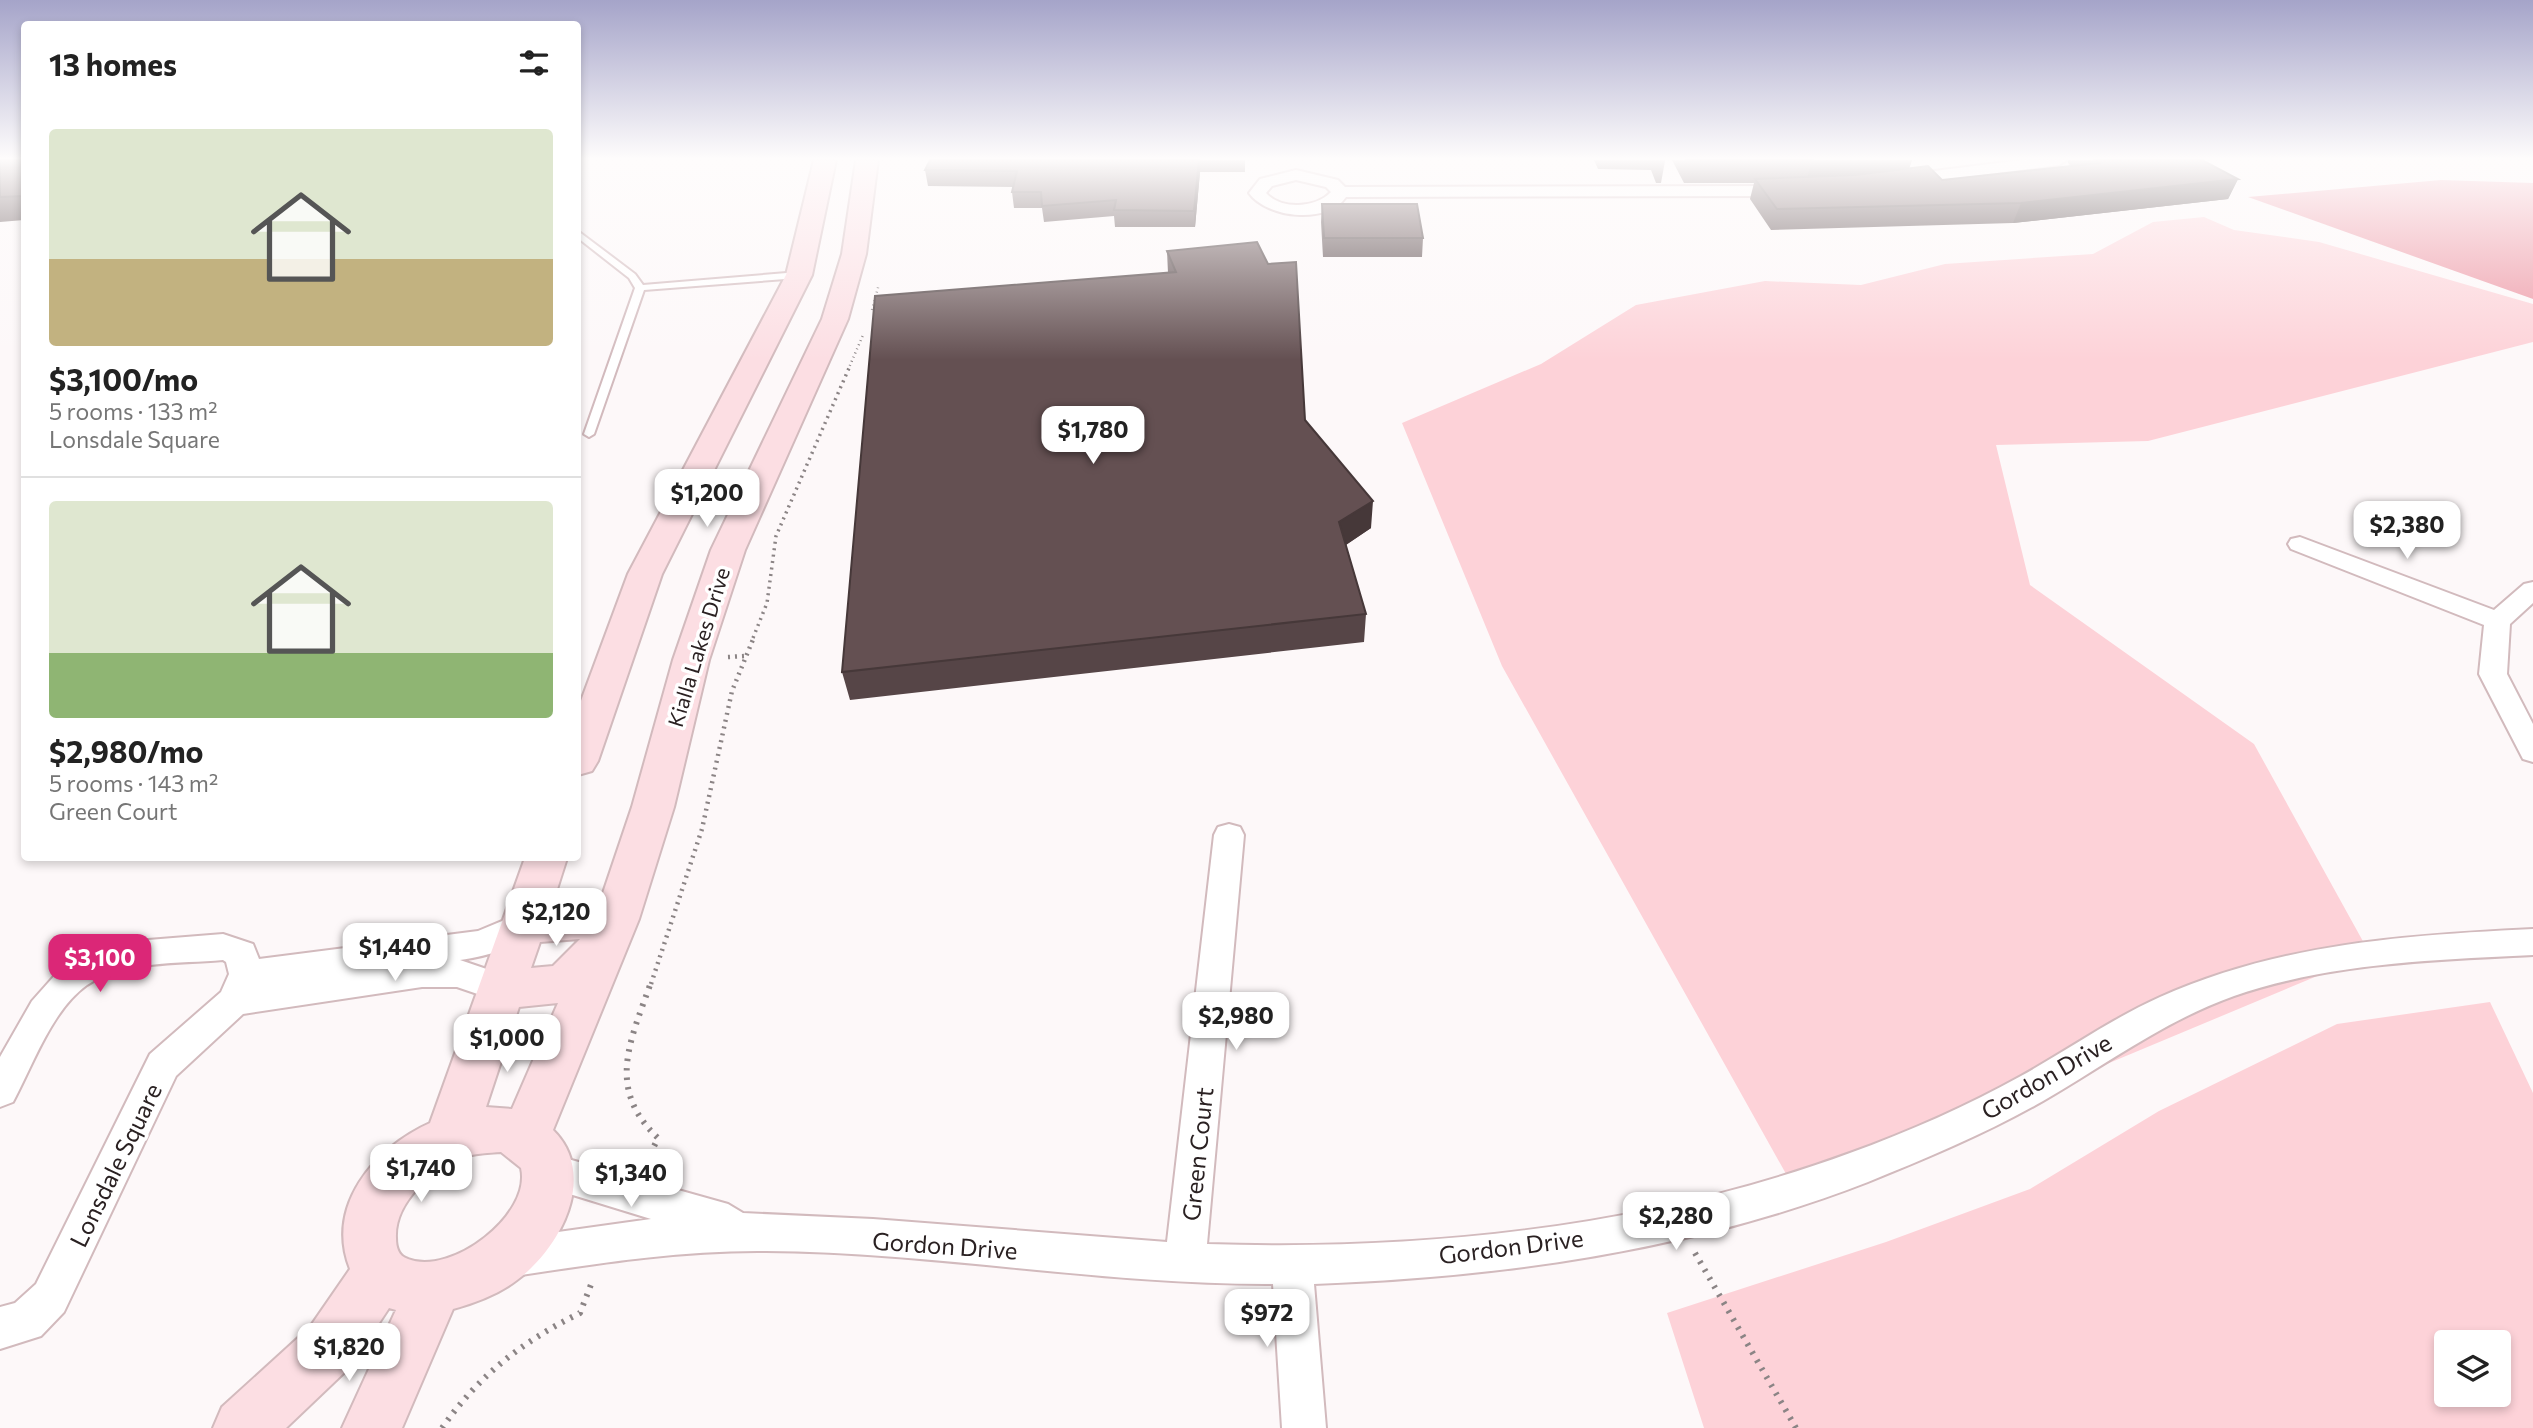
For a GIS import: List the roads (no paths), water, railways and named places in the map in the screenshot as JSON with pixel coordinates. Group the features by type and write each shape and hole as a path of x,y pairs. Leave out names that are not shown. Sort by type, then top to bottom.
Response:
{"street":[{"path":"581,753 645,574 799,275 810,227"},
{"path":"799,275 831,273 840,269 846,248 858,227"},
{"name":"Kialla Lakes Drive","path":"538,1154 653,807 686,678 727,550 835,319 847,285 859,227"},
{"path":"2300,544 2497,621"},
{"path":"2533,590 2497,621 2493,674 2533,752"},
{"name":"Green Court","path":"1185,1263 1229,835"},
{"path":"450,1138 545,861"},
{"path":"240,988 482,944 524,925 617,919"},
{"path":"240,988 422,973 457,973 501,988 556,986 584,971 617,919"},
{"name":"Gordon Drive","path":"499,1260 659,1235 768,1232 1185,1263 1292,1266 1486,1253 1677,1222 1795,1190 1954,1128 2057,1074 2121,1033 2176,1005 2228,984 2290,966 2370,954 2533,942"},
{"path":"0,1091 55,996 75,975 107,960 223,947 242,953 240,988"},
{"name":"Lonsdale Square","path":"0,1328 26,1321 50,1298 163,1065 240,988"},
{"path":"503,1129 538,1154 548,1193 538,1216 522,1240 499,1260 468,1278 435,1287 404,1285 380,1273 368,1253 368,1228 377,1202 396,1176 421,1154 450,1138 478,1130 503,1129"},
{"name":"Gordon Drive","path":"538,1154 630,1196 768,1232"},
{"path":"1292,1266 1304,1428"},
{"path":"243,1428 330,1347 380,1273"},
{"path":"372,1428 435,1287"}],"lane":[{"path":"581,236 632,276 640,288"},
{"path":"640,288 799,275"},
{"path":"589,434 640,288"}]}
